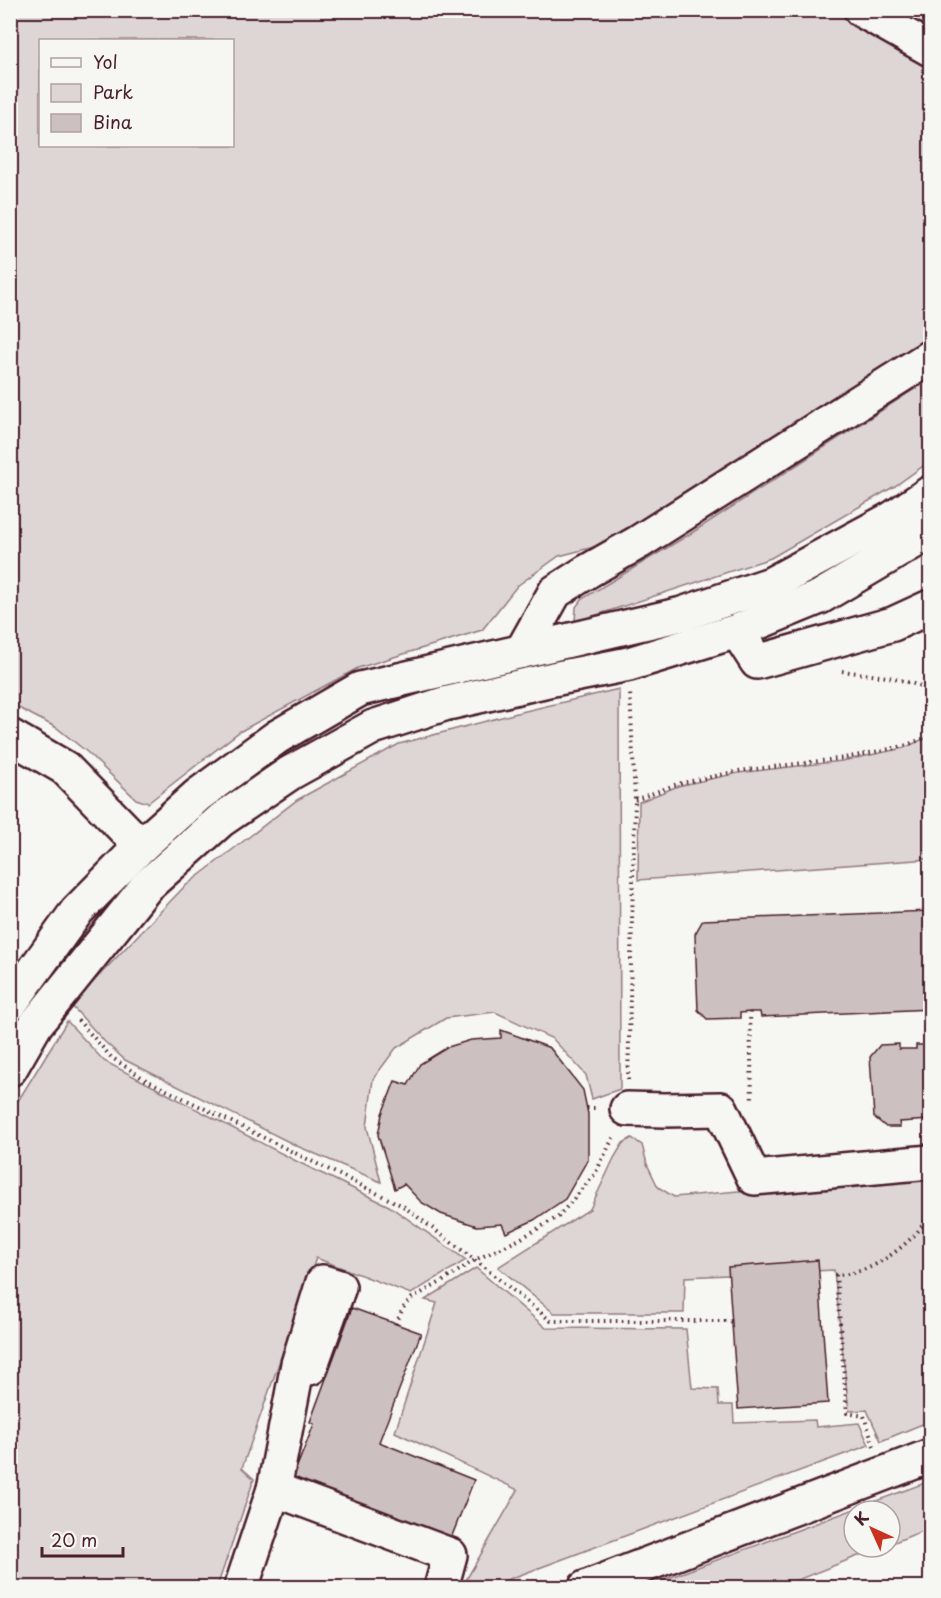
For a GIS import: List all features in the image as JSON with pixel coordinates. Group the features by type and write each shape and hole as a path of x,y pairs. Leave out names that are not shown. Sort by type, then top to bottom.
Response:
{"street":[{"path":"861,10 930,49"},
{"path":"522,651 555,592 930,357"},
{"path":"10,1004 77,911 141,846 198,795 276,737 360,689 682,614 771,584 893,518 930,493"},
{"path":"10,1069 36,1024 147,886 221,820 290,773 373,727 444,704 629,664 737,631 820,597 927,544"},
{"path":"737,631 757,662 893,624 930,607"},
{"path":"10,736 65,768 141,846"},
{"path":"627,1109 721,1109 754,1178 930,1162"},
{"path":"241,1587 274,1489 298,1364"},
{"path":"585,1587 930,1456"},
{"path":"274,1489 450,1555 441,1587"}],"path":[{"path":"396,1324 403,1308 412,1298 475,1260 518,1240 558,1217 595,1174 627,1109 635,800 629,664"},
{"path":"839,670 894,678 930,689"},
{"path":"635,800 677,784 739,771 845,758 904,746 930,736"},
{"path":"57,997 111,1057 146,1080 403,1206 551,1321 732,1321"},
{"path":"750,1012 752,1107"},
{"path":"883,1474 864,1416 847,1413 836,1275 850,1274 871,1267 894,1252 921,1229 929,1217 930,1210"}],"green space":[{"path":"10,11 836,11 920,62 930,73 930,332 912,353 621,540 559,556 517,586 482,630 358,668 239,732 148,803 136,799 87,752 57,728 11,704"},
{"path":"930,379 930,461 895,486 771,558 575,622 576,607 582,599 690,534"},
{"path":"619,689 620,1089 592,1099 586,1075 553,1039 495,1012 446,1018 396,1048 373,1079 367,1127 381,1182 297,1146 125,1060 71,1005 184,887 297,800 399,744"},
{"path":"930,736 930,859 638,880 639,802 678,786 738,773 842,761 904,748"},
{"path":"67,1021 104,1061 296,1161 389,1206 466,1260 411,1294 316,1258 242,1468 254,1479 217,1587 11,1587 10,1114"},
{"path":"632,1138 642,1145 647,1164 658,1187 674,1197 930,1173 930,1421 881,1441 867,1410 849,1411 834,1270 685,1277 684,1313 554,1313 498,1267 590,1209 614,1158 623,1143"},
{"path":"476,1268 546,1328 686,1329 692,1388 718,1389 719,1405 733,1405 734,1423 815,1420 816,1427 859,1423 869,1445 488,1587 462,1587 518,1490 395,1432 437,1303 425,1300"},
{"path":"930,1481 930,1528 902,1539 902,1499 881,1499"},
{"path":"842,1514 842,1559 850,1559 792,1582 788,1587 644,1587"}],"building":[{"path":"930,911 930,1009 761,1017 760,1012 750,1012 740,1013 740,1018 707,1019 698,1010 695,934 703,920"},
{"path":"501,1030 550,1048 583,1090 588,1114 588,1159 565,1199 534,1220 506,1233 502,1224 477,1226 441,1214 421,1202 404,1184 395,1189 378,1135 382,1114 395,1081 408,1085 420,1064 448,1047 471,1040 501,1038"},
{"path":"899,1044 899,1049 916,1049 916,1045 930,1045 930,1120 899,1122 900,1127 886,1127 874,1117 870,1057 880,1045"},
{"path":"818,1260 828,1403 738,1409 728,1267"},
{"path":"352,1308 421,1333 379,1442 474,1480 446,1551 288,1489 314,1424 310,1422"}]}
